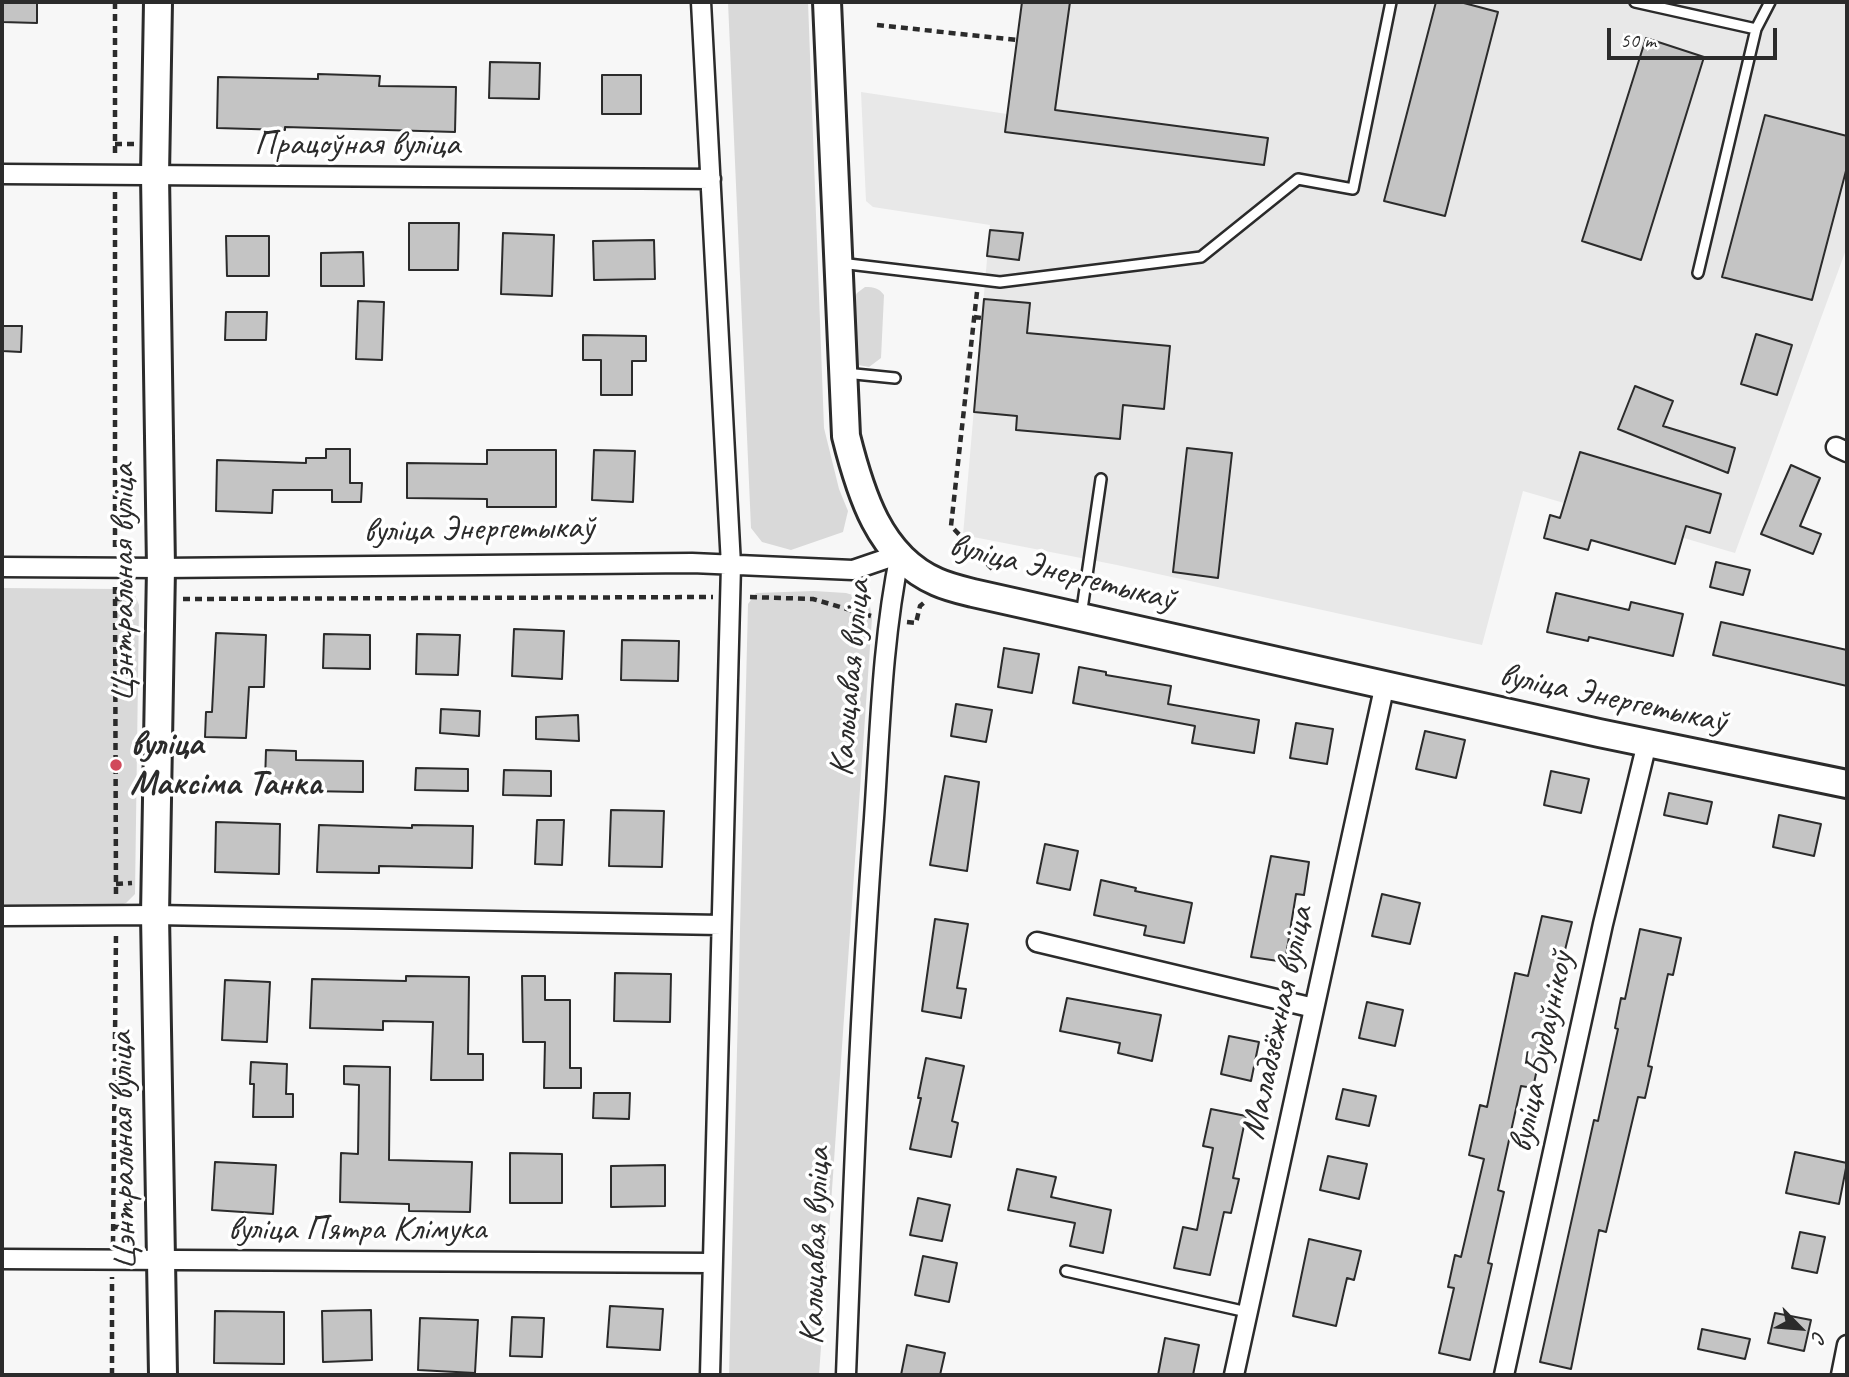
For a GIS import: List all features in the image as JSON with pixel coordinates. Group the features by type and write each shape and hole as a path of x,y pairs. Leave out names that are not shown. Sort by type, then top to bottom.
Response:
{"street":[{"name":"Цэнтральная вуліца","path":"158,2 155,176 161,568 155,915 163,1375"},
{"path":"701,2 732,565 710,1375"},
{"name":"Кальцавая вуліца","path":"827,2 846,436 855,474 880,531 900,554 892,590 862,973 846,1375"},
{"name":"Працоўная вуліца","path":"2,174 711,179"},
{"name":"вуліца Энергетыкаў","path":"2,567 678,563 853,570 900,554 936,582 973,593 1647,743 1847,784"},
{"name":"Маладзёжная вуліца","path":"1234,1375 1385,684"},
{"name":"вуліца Будаўнікоў","path":"1504,1375 1600,937 1647,743"},
{"path":"2,916 155,915 721,925"},
{"path":"1037,942 1314,1008"},
{"name":"вуліца Пятра Клімука","path":"2,1259 711,1263"},
{"path":"1841,1375 1847,1345"}],"lane":[{"path":"838,263 1000,282 1201,257 1298,179 1353,189 1391,2"},
{"path":"1635,2 1756,29"},
{"path":"1698,272 1756,29 1770,2"},
{"path":"843,372 895,378"},
{"path":"1081,617 1101,479"},
{"path":"1066,1271 1247,1312"}],"path":[{"path":"112,1375 116,916 114,2"},
{"path":"877,25 1017,40"},
{"path":"974,317 982,318"}],"shaded area":[{"path":"728,2 808,2 824,428 839,489 848,511 843,532 791,550 762,542 751,528"},
{"path":"1022,2 1847,2 1847,247 1735,553 1523,491 1482,645 1117,565 963,535 990,225 873,207 866,201 861,92 1007,114"},
{"path":"865,287 876,288 884,295 881,358 869,367 858,365 852,359 853,300"},
{"path":"2,588 117,589 134,593 139,605 135,894 126,903 112,908 2,907"},
{"path":"756,593 846,593 869,600 872,618 819,1375 729,1375 748,604"}],"building":[{"path":"2,2 37,2 37,23 2,22"},
{"path":"1022,2 1070,2 1055,110 1268,138 1264,165 1005,132"},
{"path":"1436,2 1460,2 1498,12 1445,216 1384,201"},
{"path":"1646,38 1704,57 1641,260 1582,241"},
{"path":"490,62 540,63 539,99 489,98"},
{"path":"318,74 380,76 379,86 456,87 455,132 285,127 285,130 217,128 218,77 318,79"},
{"path":"602,75 641,75 641,114 602,114"},
{"path":"1765,115 1847,136 1847,167 1812,300 1722,277"},
{"path":"409,223 459,223 458,270 409,270"},
{"path":"990,230 1023,233 1019,260 987,256"},
{"path":"503,233 554,235 552,296 501,294"},
{"path":"226,236 269,236 269,276 227,276"},
{"path":"654,240 655,279 594,280 593,241"},
{"path":"363,252 364,286 321,286 321,253"},
{"path":"984,299 1030,303 1027,333 1170,346 1164,409 1123,405 1120,439 1016,430 1017,416 974,412"},
{"path":"358,301 384,302 382,360 356,359"},
{"path":"226,312 267,312 266,340 225,340"},
{"path":"2,326 22,326 21,352 2,351"},
{"path":"1756,334 1792,345 1777,395 1741,384"},
{"path":"583,335 646,336 646,361 632,361 632,395 601,395 601,360 583,360"},
{"path":"1635,386 1673,401 1663,426 1735,448 1728,473 1618,429"},
{"path":"1187,448 1232,453 1218,578 1173,572"},
{"path":"326,449 350,449 350,483 362,483 361,502 332,502 332,490 273,490 272,513 216,511 217,460 306,463 306,458 326,458"},
{"path":"487,450 556,450 556,507 487,507 487,499 407,498 407,463 487,464"},
{"path":"594,450 635,451 633,502 592,500"},
{"path":"1580,452 1721,494 1710,533 1686,526 1675,564 1591,540 1588,550 1544,538 1550,515 1560,518"},
{"path":"1791,465 1820,478 1800,526 1821,534 1813,554 1761,534"},
{"path":"1716,562 1750,570 1743,595 1710,587"},
{"path":"1556,593 1629,610 1631,602 1683,614 1673,656 1589,637 1588,641 1547,632"},
{"path":"1721,622 1847,650 1847,686 1713,655"},
{"path":"514,629 564,631 562,679 512,676"},
{"path":"216,633 266,635 264,687 249,687 246,738 205,737 206,712 212,712"},
{"path":"324,634 370,635 370,669 323,668"},
{"path":"417,634 460,635 458,675 416,674"},
{"path":"622,640 679,641 678,681 621,680"},
{"path":"1004,648 1039,654 1032,693 998,687"},
{"path":"1079,667 1106,672 1106,675 1171,686 1168,704 1259,720 1254,753 1192,743 1195,726 1073,703"},
{"path":"956,704 992,710 986,742 951,736"},
{"path":"441,709 480,711 479,736 440,733"},
{"path":"578,715 579,741 536,739 536,717"},
{"path":"1296,723 1333,729 1327,764 1290,758"},
{"path":"1425,731 1465,740 1456,778 1416,769"},
{"path":"266,750 296,751 296,760 363,761 363,792 307,791 307,783 265,782"},
{"path":"416,768 468,769 468,791 415,790"},
{"path":"504,770 551,771 551,796 503,795"},
{"path":"1551,771 1589,779 1581,813 1544,805"},
{"path":"945,776 979,782 967,871 930,865"},
{"path":"1669,793 1712,802 1707,824 1664,815"},
{"path":"611,810 664,811 662,867 609,866"},
{"path":"1779,815 1821,824 1814,856 1773,847"},
{"path":"537,820 564,820 562,865 535,864"},
{"path":"216,822 280,824 279,874 215,872"},
{"path":"319,825 412,828 412,825 473,826 472,868 379,866 379,873 317,872"},
{"path":"1045,844 1078,851 1070,890 1037,883"},
{"path":"1271,856 1309,862 1304,895 1296,894 1285,962 1251,957"},
{"path":"1101,880 1136,888 1135,891 1192,903 1184,943 1144,935 1146,926 1094,915"},
{"path":"1382,894 1420,903 1410,944 1372,936"},
{"path":"1542,916 1572,922 1561,966 1559,965 1533,1088 1521,1086 1498,1190 1504,1192 1488,1263 1492,1264 1470,1360 1439,1353 1454,1288 1448,1287 1455,1255 1461,1257 1484,1159 1469,1155 1480,1105 1487,1107 1515,973 1528,976"},
{"path":"935,919 968,924 957,988 966,989 961,1018 922,1011"},
{"path":"1640,929 1681,938 1673,975 1668,974 1648,1066 1652,1067 1645,1098 1638,1097 1606,1232 1599,1230 1571,1369 1540,1362 1594,1120 1598,1121 1618,1029 1615,1028 1621,998 1625,999"},
{"path":"615,973 671,974 670,1022 614,1021"},
{"path":"406,976 469,977 468,1054 483,1054 483,1080 431,1080 433,1022 383,1021 383,1030 310,1028 312,979 406,981"},
{"path":"522,976 545,976 545,1000 570,1000 570,1068 581,1068 581,1088 544,1088 545,1042 523,1042"},
{"path":"225,980 270,982 267,1042 222,1040"},
{"path":"1067,998 1161,1015 1152,1061 1118,1053 1120,1043 1060,1031"},
{"path":"1367,1002 1403,1010 1395,1046 1359,1038"},
{"path":"1229,1036 1259,1042 1251,1081 1221,1074"},
{"path":"926,1058 964,1066 952,1121 958,1123 951,1157 910,1149"},
{"path":"251,1062 287,1064 286,1094 293,1094 293,1117 253,1117 254,1084 250,1084"},
{"path":"344,1066 390,1067 389,1160 472,1162 470,1212 409,1211 409,1204 340,1202 341,1153 358,1154 359,1085 344,1084"},
{"path":"1343,1089 1376,1096 1369,1126 1336,1119"},
{"path":"594,1093 630,1093 629,1119 593,1118"},
{"path":"1211,1109 1246,1116 1233,1178 1239,1179 1231,1213 1224,1212 1210,1275 1174,1268 1183,1227 1197,1230 1213,1148 1203,1146"},
{"path":"1795,1152 1847,1163 1839,1204 1786,1193"},
{"path":"510,1153 562,1154 562,1203 510,1203"},
{"path":"1328,1156 1367,1164 1359,1199 1320,1190"},
{"path":"215,1162 276,1165 273,1214 212,1210"},
{"path":"665,1165 665,1206 611,1207 611,1166"},
{"path":"1017,1169 1056,1177 1051,1197 1111,1210 1103,1253 1070,1246 1075,1223 1008,1210"},
{"path":"918,1198 950,1205 942,1241 910,1235"},
{"path":"1800,1232 1825,1237 1817,1273 1792,1268"},
{"path":"1309,1239 1361,1251 1354,1280 1347,1278 1336,1326 1293,1316"},
{"path":"923,1256 957,1263 949,1302 915,1295"},
{"path":"610,1306 663,1309 660,1350 607,1347"},
{"path":"371,1310 372,1360 323,1362 322,1311"},
{"path":"215,1311 284,1312 284,1364 214,1363"},
{"path":"1775,1313 1811,1320 1804,1351 1768,1343"},
{"path":"512,1317 544,1318 542,1357 510,1356"},
{"path":"420,1318 478,1320 475,1373 418,1370"},
{"path":"1702,1329 1750,1339 1745,1359 1698,1349"},
{"path":"1165,1338 1199,1345 1193,1375 1158,1375"},
{"path":"907,1345 945,1353 940,1375 901,1375"}],"place":[{"name":"вуліца Максіма Танка","path":"116,765"}]}
